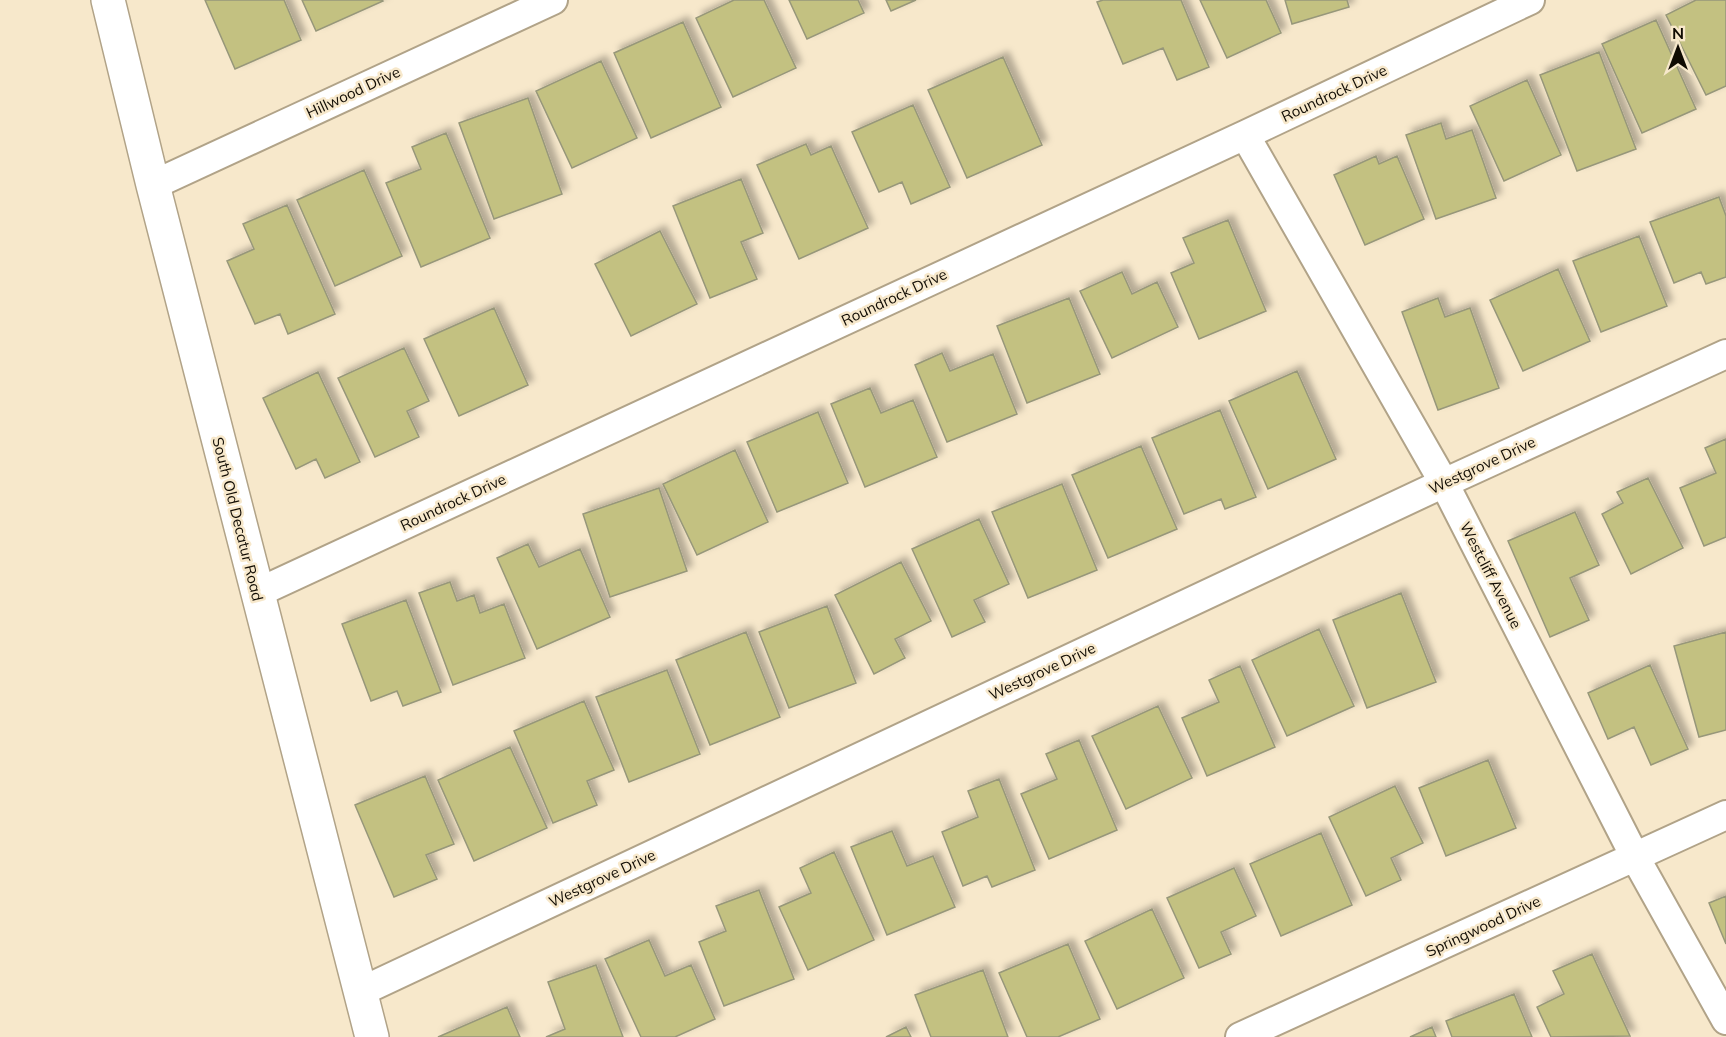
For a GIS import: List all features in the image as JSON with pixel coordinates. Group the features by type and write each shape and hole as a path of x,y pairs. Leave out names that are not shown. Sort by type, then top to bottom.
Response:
{"street":[{"name":"South Old Decatur Road","path":"108,0 153,185 372,1037"},
{"name":"Hillwood Drive","path":"153,185 553,0"},
{"name":"Roundrock Drive","path":"257,593 1245,135 1530,0"},
{"name":"Westcliff Avenue","path":"1245,135 1444,483 1635,857 1726,1020"},
{"name":"Westgrove Drive","path":"360,992 1444,483 1726,354"},
{"name":"Springwood Drive","path":"1240,1037 1726,815"}],"building":[{"path":"205,0 284,0 301,40 235,69"},
{"path":"302,0 382,0 383,1 316,31"},
{"path":"734,0 764,0 796,68 733,97 696,18"},
{"path":"789,0 858,0 864,13 807,39"},
{"path":"886,0 916,0 891,11"},
{"path":"1103,0 1181,0 1209,67 1177,80 1163,48 1123,64 1097,2"},
{"path":"1200,0 1266,0 1281,33 1227,58"},
{"path":"1285,0 1347,0 1349,7 1292,24"},
{"path":"1696,0 1726,0 1726,86 1706,95 1666,15"},
{"path":"1656,20 1696,109 1642,133 1602,44"},
{"path":"683,22 721,107 651,138 614,53"},
{"path":"1599,52 1636,149 1577,171 1540,75"},
{"path":"1003,57 1042,145 967,178 928,90"},
{"path":"601,61 637,138 572,168 536,91"},
{"path":"1527,80 1561,155 1504,181 1470,106"},
{"path":"528,98 562,194 494,219 459,123"},
{"path":"913,105 950,187 911,204 902,182 879,192 852,132"},
{"path":"1441,123 1446,139 1472,130 1496,198 1436,219 1406,135"},
{"path":"446,133 490,238 421,267 386,183 421,169 412,147"},
{"path":"806,144 811,155 831,146 868,228 799,259 757,165"},
{"path":"1376,156 1379,164 1397,156 1424,219 1365,245 1334,175"},
{"path":"364,170 402,256 335,286 297,200"},
{"path":"741,179 763,233 741,242 757,279 710,298 673,206"},
{"path":"1719,197 1726,216 1726,277 1706,284 1701,272 1674,283 1650,222"},
{"path":"287,205 335,314 288,334 280,314 255,324 227,261 254,249 243,224"},
{"path":"1228,220 1266,311 1199,339 1171,273 1194,263 1183,238"},
{"path":"660,231 697,304 631,336 595,264"},
{"path":"1639,236 1667,306 1601,332 1573,261"},
{"path":"1558,269 1590,341 1523,371 1490,300"},
{"path":"1122,272 1132,294 1157,282 1178,327 1112,358 1080,291"},
{"path":"1069,298 1100,374 1027,403 997,326"},
{"path":"1438,298 1445,317 1470,308 1499,388 1438,410 1402,312"},
{"path":"494,308 528,385 459,416 424,339"},
{"path":"404,348 429,401 407,411 419,437 375,457 338,378"},
{"path":"942,353 950,371 993,354 1017,414 947,442 915,365"},
{"path":"1297,371 1336,459 1268,489 1229,401"},
{"path":"318,372 360,462 325,478 316,459 296,469 263,398"},
{"path":"870,388 881,413 913,400 937,457 865,487 831,404"},
{"path":"1220,410 1256,497 1225,509 1221,499 1184,514 1152,438"},
{"path":"818,412 848,483 777,512 747,442"},
{"path":"1726,439 1726,537 1704,546 1680,488 1716,473 1705,448"},
{"path":"1141,446 1177,529 1108,558 1072,475"},
{"path":"735,450 768,522 697,555 663,484"},
{"path":"1648,478 1683,548 1631,574 1602,514 1623,503 1617,492"},
{"path":"1062,484 1097,570 1028,598 992,512"},
{"path":"659,488 687,571 610,597 583,514"},
{"path":"1575,512 1599,565 1570,578 1589,620 1550,637 1508,541"},
{"path":"979,519 1009,584 974,600 985,622 952,637 912,549"},
{"path":"528,544 539,567 580,549 610,617 537,649 497,558"},
{"path":"901,562 931,621 895,639 905,658 874,674 835,595"},
{"path":"450,582 457,601 474,595 480,613 504,604 525,658 453,685 419,593"},
{"path":"1401,593 1436,682 1367,708 1333,620"},
{"path":"406,600 441,692 403,706 397,691 371,701 342,624"},
{"path":"827,606 856,683 789,708 759,632"},
{"path":"1319,629 1354,706 1287,736 1252,660"},
{"path":"746,632 780,717 710,745 676,660"},
{"path":"1726,632 1726,730 1699,737 1674,646"},
{"path":"1650,665 1688,749 1651,765 1634,727 1608,739 1588,693"},
{"path":"1240,666 1275,747 1207,776 1182,718 1219,702 1209,680"},
{"path":"667,670 700,754 629,782 596,697"},
{"path":"584,701 614,770 587,781 597,805 553,823 514,731"},
{"path":"1158,706 1192,778 1126,809 1092,736"},
{"path":"1079,740 1117,830 1049,859 1021,794 1057,779 1046,754"},
{"path":"510,747 547,828 474,861 438,780"},
{"path":"1488,760 1516,828 1446,856 1419,788"},
{"path":"425,776 454,844 426,855 437,879 394,897 355,805"},
{"path":"999,779 1035,870 992,887 987,876 963,886 942,832 978,817 968,791"},
{"path":"1395,786 1423,843 1391,858 1401,880 1366,896 1329,817"},
{"path":"892,831 907,866 933,856 955,907 887,935 851,847"},
{"path":"1321,833 1352,905 1281,936 1250,864"},
{"path":"834,852 874,940 808,970 779,907 811,893 800,868"},
{"path":"1234,868 1256,916 1221,932 1231,954 1199,968 1167,898"},
{"path":"759,890 794,979 724,1006 699,942 726,931 716,906"},
{"path":"1726,896 1726,944 1709,903"},
{"path":"1152,909 1184,978 1117,1009 1085,941"},
{"path":"649,940 665,976 691,965 715,1019 675,1037 641,1037 605,959"},
{"path":"1068,944 1100,1019 1058,1037 1027,1037 999,973"},
{"path":"1592,954 1630,1036 1551,1037 1537,1007 1564,994 1553,971"},
{"path":"596,965 623,1037 546,1037 565,1029 548,982"},
{"path":"983,970 1008,1037 931,1037 915,995"},
{"path":"1514,994 1532,1037 1452,1037 1446,1021"},
{"path":"507,1007 520,1037 438,1037"},
{"path":"906,1027 911,1037 886,1037"},
{"path":"1432,1027 1436,1037 1410,1037"}]}
